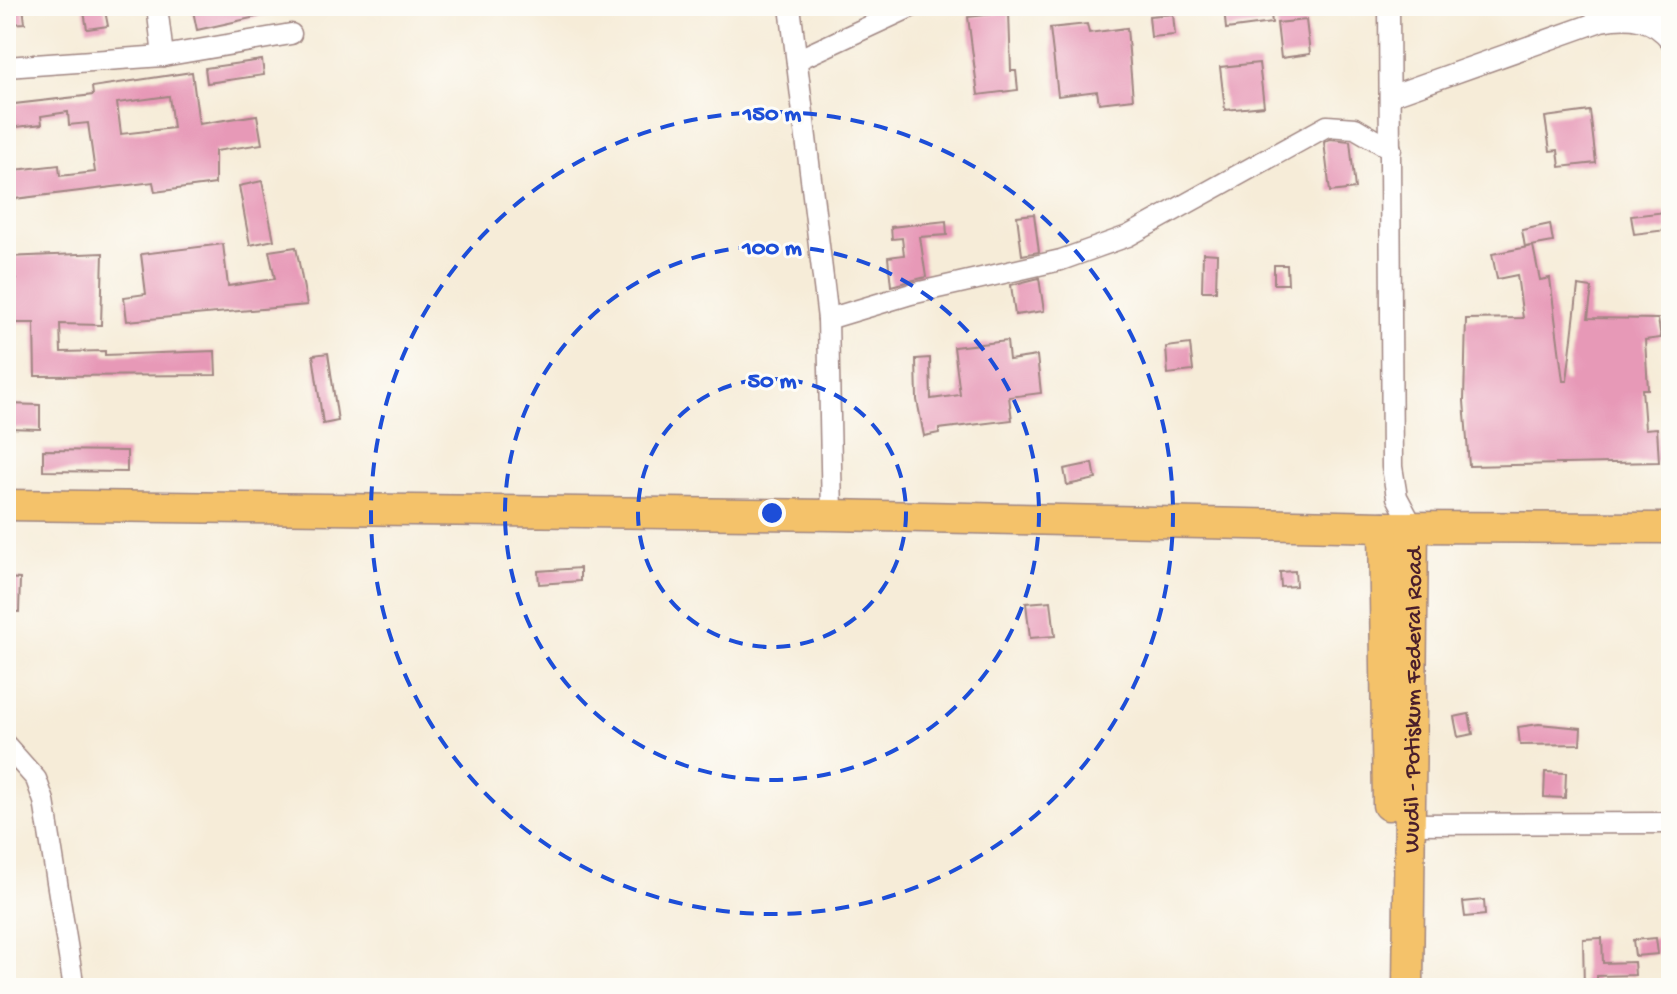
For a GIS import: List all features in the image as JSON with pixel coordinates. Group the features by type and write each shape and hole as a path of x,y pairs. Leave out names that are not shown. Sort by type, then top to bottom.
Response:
{"main road":[{"path":"6,505 832,515 1399,527"},
{"name":"Wudil - Potiskum Federal Road","path":"1399,527 1671,528"},
{"name":"Wudil - Potiskum Federal Road","path":"1399,527 1408,988"},
{"name":"Wudil - Potiskum Federal Road","path":"1388,988 1399,527"}],"street":[{"path":"157,6 163,56"},
{"path":"790,6 828,319 832,515"},
{"path":"797,60 913,6"},
{"path":"1389,6 1392,467 1399,527"},
{"path":"1390,96 1601,21 1665,6"},
{"path":"1631,15 1665,32 1671,41"},
{"path":"6,67 163,56 291,34"},
{"path":"828,319 911,294 1061,260 1128,236 1327,126 1355,128 1391,149"},
{"path":"6,745 36,779 44,801 74,988"},
{"path":"1407,824 1671,823"}],"building":[{"path":"6,6 23,6 25,23 8,24"},
{"path":"83,6 104,6 108,26 87,29"},
{"path":"192,6 273,6 274,13 197,30"},
{"path":"1270,6 1272,23 1226,29 1224,7"},
{"path":"1009,12 1011,71 1016,71 1018,90 978,95 968,17"},
{"path":"1173,14 1175,35 1151,37 1149,16"},
{"path":"1306,20 1310,54 1281,58 1277,23"},
{"path":"1087,24 1089,33 1127,28 1133,99 1099,103 1097,91 1058,96 1050,28"},
{"path":"262,60 264,75 207,83 205,68"},
{"path":"1259,63 1264,106 1225,110 1220,67"},
{"path":"192,72 199,124 257,115 262,144 215,151 215,184 155,192 153,182 6,200 6,171 59,165 60,176 95,172 88,123 69,125 68,112 41,116 42,124 8,128 6,105 93,95 92,87","holes":["169,96 173,128 121,134 117,103"]},
{"path":"1590,111 1596,163 1560,167 1558,150 1550,151 1545,117"},
{"path":"1330,139 1350,141 1355,189 1330,192 1324,142"},
{"path":"262,181 274,240 250,245 239,186"},
{"path":"1665,212 1667,230 1634,234 1631,216"},
{"path":"1034,214 1039,252 1022,255 1017,216"},
{"path":"946,221 947,235 920,237 926,277 891,286 888,257 904,255 902,238 892,239 891,227"},
{"path":"1550,224 1553,242 1525,247 1522,230"},
{"path":"223,244 228,286 275,279 269,251 296,247 307,305 127,321 124,297 146,294 141,254"},
{"path":"1533,246 1540,280 1550,278 1563,381 1567,381 1578,286 1592,288 1588,318 1658,319 1661,338 1645,340 1648,389 1642,389 1645,429 1657,428 1659,462 1469,466 1464,401 1466,319 1523,318 1517,275 1497,279 1492,254"},
{"path":"103,253 101,325 60,324 61,352 105,351 105,355 215,351 216,375 35,376 34,323 16,323 16,279 6,280 6,257"},
{"path":"1203,253 1217,254 1216,291 1202,291"},
{"path":"1274,265 1287,265 1288,284 1274,284"},
{"path":"1039,278 1044,311 1015,315 1011,285"},
{"path":"1007,341 1009,360 1037,356 1041,393 1009,397 1012,420 939,429 939,433 924,436 917,400 916,359 930,358 931,399 960,395 954,347"},
{"path":"1190,344 1193,371 1168,374 1166,347"},
{"path":"328,353 338,421 323,424 313,355"},
{"path":"6,404 40,405 40,429 6,428"},
{"path":"43,450 127,451 127,472 43,471"},
{"path":"1093,463 1096,479 1067,485 1064,469"},
{"path":"580,568 580,581 539,584 538,571"},
{"path":"1295,571 1296,586 1281,587 1280,572"},
{"path":"6,578 20,579 19,612 6,611"},
{"path":"1051,601 1055,636 1030,638 1026,603"},
{"path":"1469,714 1473,734 1458,737 1454,717"},
{"path":"1539,724 1581,728 1580,744 1520,745 1518,727"},
{"path":"1545,772 1566,773 1565,798 1544,797"},
{"path":"1484,900 1485,915 1465,917 1463,902"},
{"path":"1602,938 1603,963 1634,962 1635,975 1597,976 1597,988 1584,988 1583,939"},
{"path":"1656,938 1658,954 1635,956 1633,940"}]}
